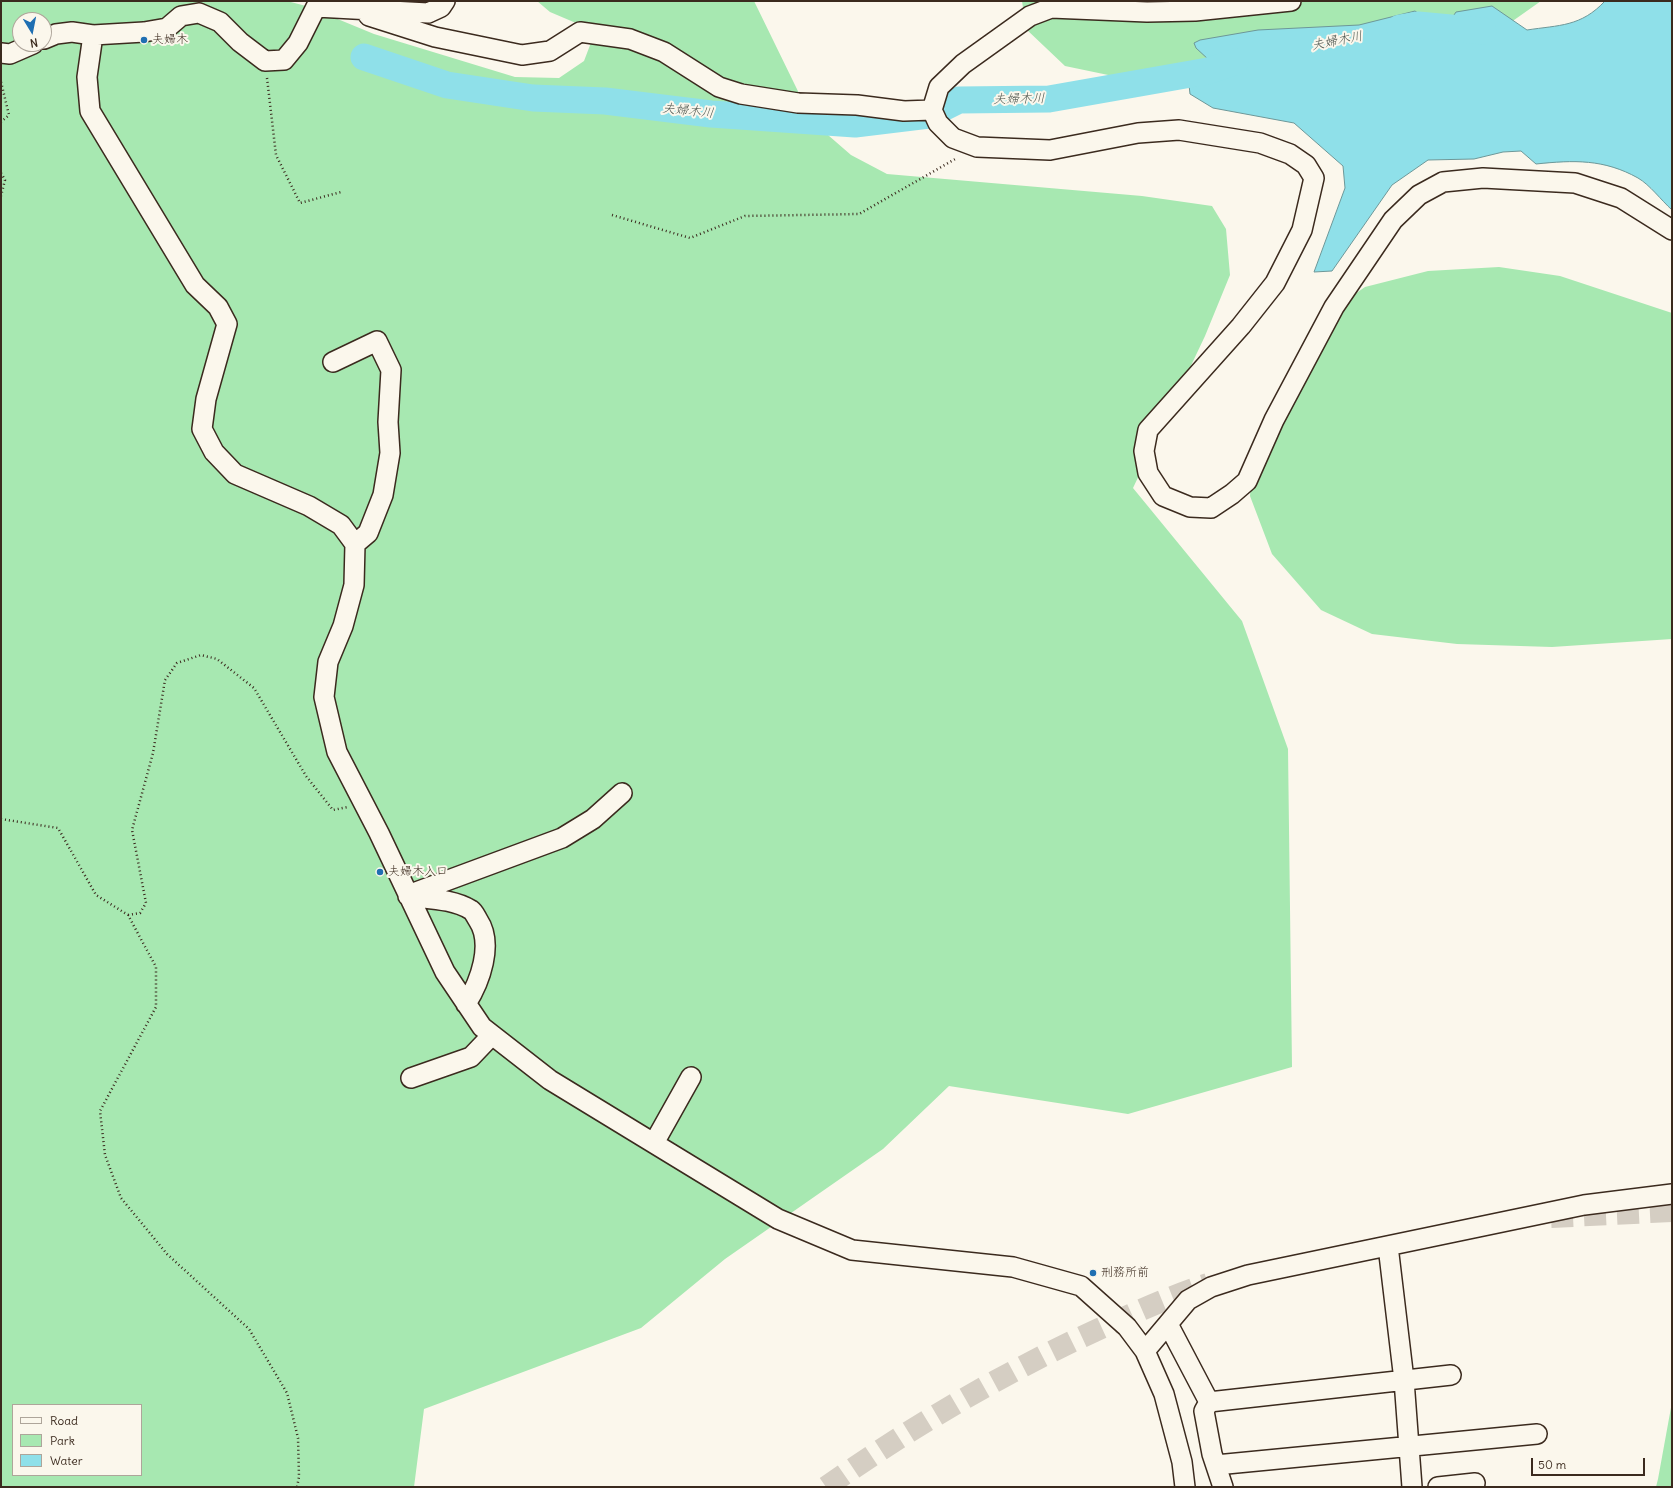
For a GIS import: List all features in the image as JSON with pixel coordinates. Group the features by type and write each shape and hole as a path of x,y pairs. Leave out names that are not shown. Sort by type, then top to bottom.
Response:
{"street":[{"path":"52,36 72,32 93,35 144,32 167,28 181,16 199,13 220,22 240,42 265,61 284,60 298,43 316,7 363,8 428,13 441,7 445,1"},
{"path":"1291,1 1196,11 1147,12 1047,5 963,64 939,87 932,110 938,123 952,138 977,147 1050,150 1138,133 1179,130 1260,143 1290,154 1306,165 1314,178 1302,230 1275,283 1241,326 1148,430 1144,451 1148,473 1164,496 1190,507 1211,508 1247,481 1274,420 1334,307 1393,220 1419,196 1443,182 1483,178 1575,183 1621,198 1672,230"},
{"path":"363,8 369,16 435,37 522,55 550,51 580,32 630,39 657,50 719,87 741,94 798,103 857,105 904,111 932,110"},
{"path":"93,35 87,77 90,110 195,285 218,307 227,324 206,399 202,429 214,452 235,474 309,506 341,525 355,544 354,585 343,626 328,662 324,697 337,752 445,972 482,1027 550,1080 778,1219 852,1250 1013,1267 1081,1286 1127,1327 1145,1351 1164,1394 1182,1462 1185,1487"},
{"path":"1,53 10,54 15,52"},
{"path":"333,362 377,341 391,370 388,422 390,453 383,496 368,533 355,544"},
{"path":"408,895 562,838 593,819 622,793"},
{"path":"408,895 453,902 473,911 483,928 485,950 475,990 466,1004"},
{"path":"411,1078 471,1056 492,1035"},
{"path":"654,1143 691,1077"},
{"path":"1145,1351 1188,1300 1211,1287 1248,1275 1584,1205 1672,1194"},
{"path":"1388,1246 1404,1380 1412,1487"},
{"path":"1168,1324 1209,1402"},
{"path":"1209,1402 1451,1375"},
{"path":"1209,1402 1204,1410 1216,1465 1223,1487"},
{"path":"1216,1465 1537,1434"},
{"path":"1438,1487 1475,1483"}],"path":[{"path":"265,61 276,155 300,203 341,192"},
{"path":"1,82 10,116 1,122"},
{"path":"612,215 690,238 745,216 858,214 977,147"},
{"path":"1,173 5,180 1,196"},
{"path":"128,915 140,913 146,903 132,830 153,753 165,680 177,663 201,655 217,659 254,688 306,776 333,810 363,803"},
{"path":"1,819 58,828 96,895 128,915 156,967 156,1007 100,1111 106,1155 121,1198 167,1254 249,1329 287,1393 298,1438 299,1477 297,1487"}],"green space":[{"path":"1,1 287,1 306,6 374,34 515,77 559,78 584,61 592,40 583,26 550,12 537,1 754,1 813,122 851,155 887,174 1142,196 1212,206 1226,229 1230,275 1205,336 1133,488 1242,621 1288,749 1292,1067 1128,1114 949,1086 883,1149 725,1259 641,1328 424,1409 414,1487 1,1487"},
{"path":"1022,1 1541,1 1507,25 1200,83 1113,76 1065,66 1026,29"},
{"path":"1499,267 1560,276 1672,313 1672,639 1552,647 1457,644 1372,634 1321,610 1272,554 1250,496 1254,449 1339,305 1365,287 1428,271"},
{"path":"1672,1402 1672,1487 1656,1487 1658,1479"}],"water":[{"path":"1605,1 1672,1 1672,210 1638,178 1613,167 1601,164 1588,162 1563,162 1536,164 1521,151 1503,152 1474,159 1428,160 1392,185 1332,271 1314,272 1345,188 1343,166 1294,123 1213,108 1190,94 1189,85 1209,60 1196,48 1194,43 1200,40 1258,30 1359,25 1415,11 1443,31 1456,12 1492,6 1527,30 1559,25 1578,20 1596,10"}],"waterway":[{"name":"夫婦木川","path":"1400,28 1418,25 1483,31"},
{"name":"夫婦木川","path":"364,57 447,85 533,98 605,101 711,114 855,124 929,115 959,100 1049,99 1208,71 1235,62"}],"tunnel":[{"path":"1551,1217 1672,1211"},
{"path":"826,1487 925,1422 993,1382 1099,1329 1180,1294 1208,1284"}],"place":[{"name":"夫婦木","path":"144,40"},
{"name":"夫婦木入口","path":"380,872"},
{"name":"刑務所前","path":"1093,1273"}]}
